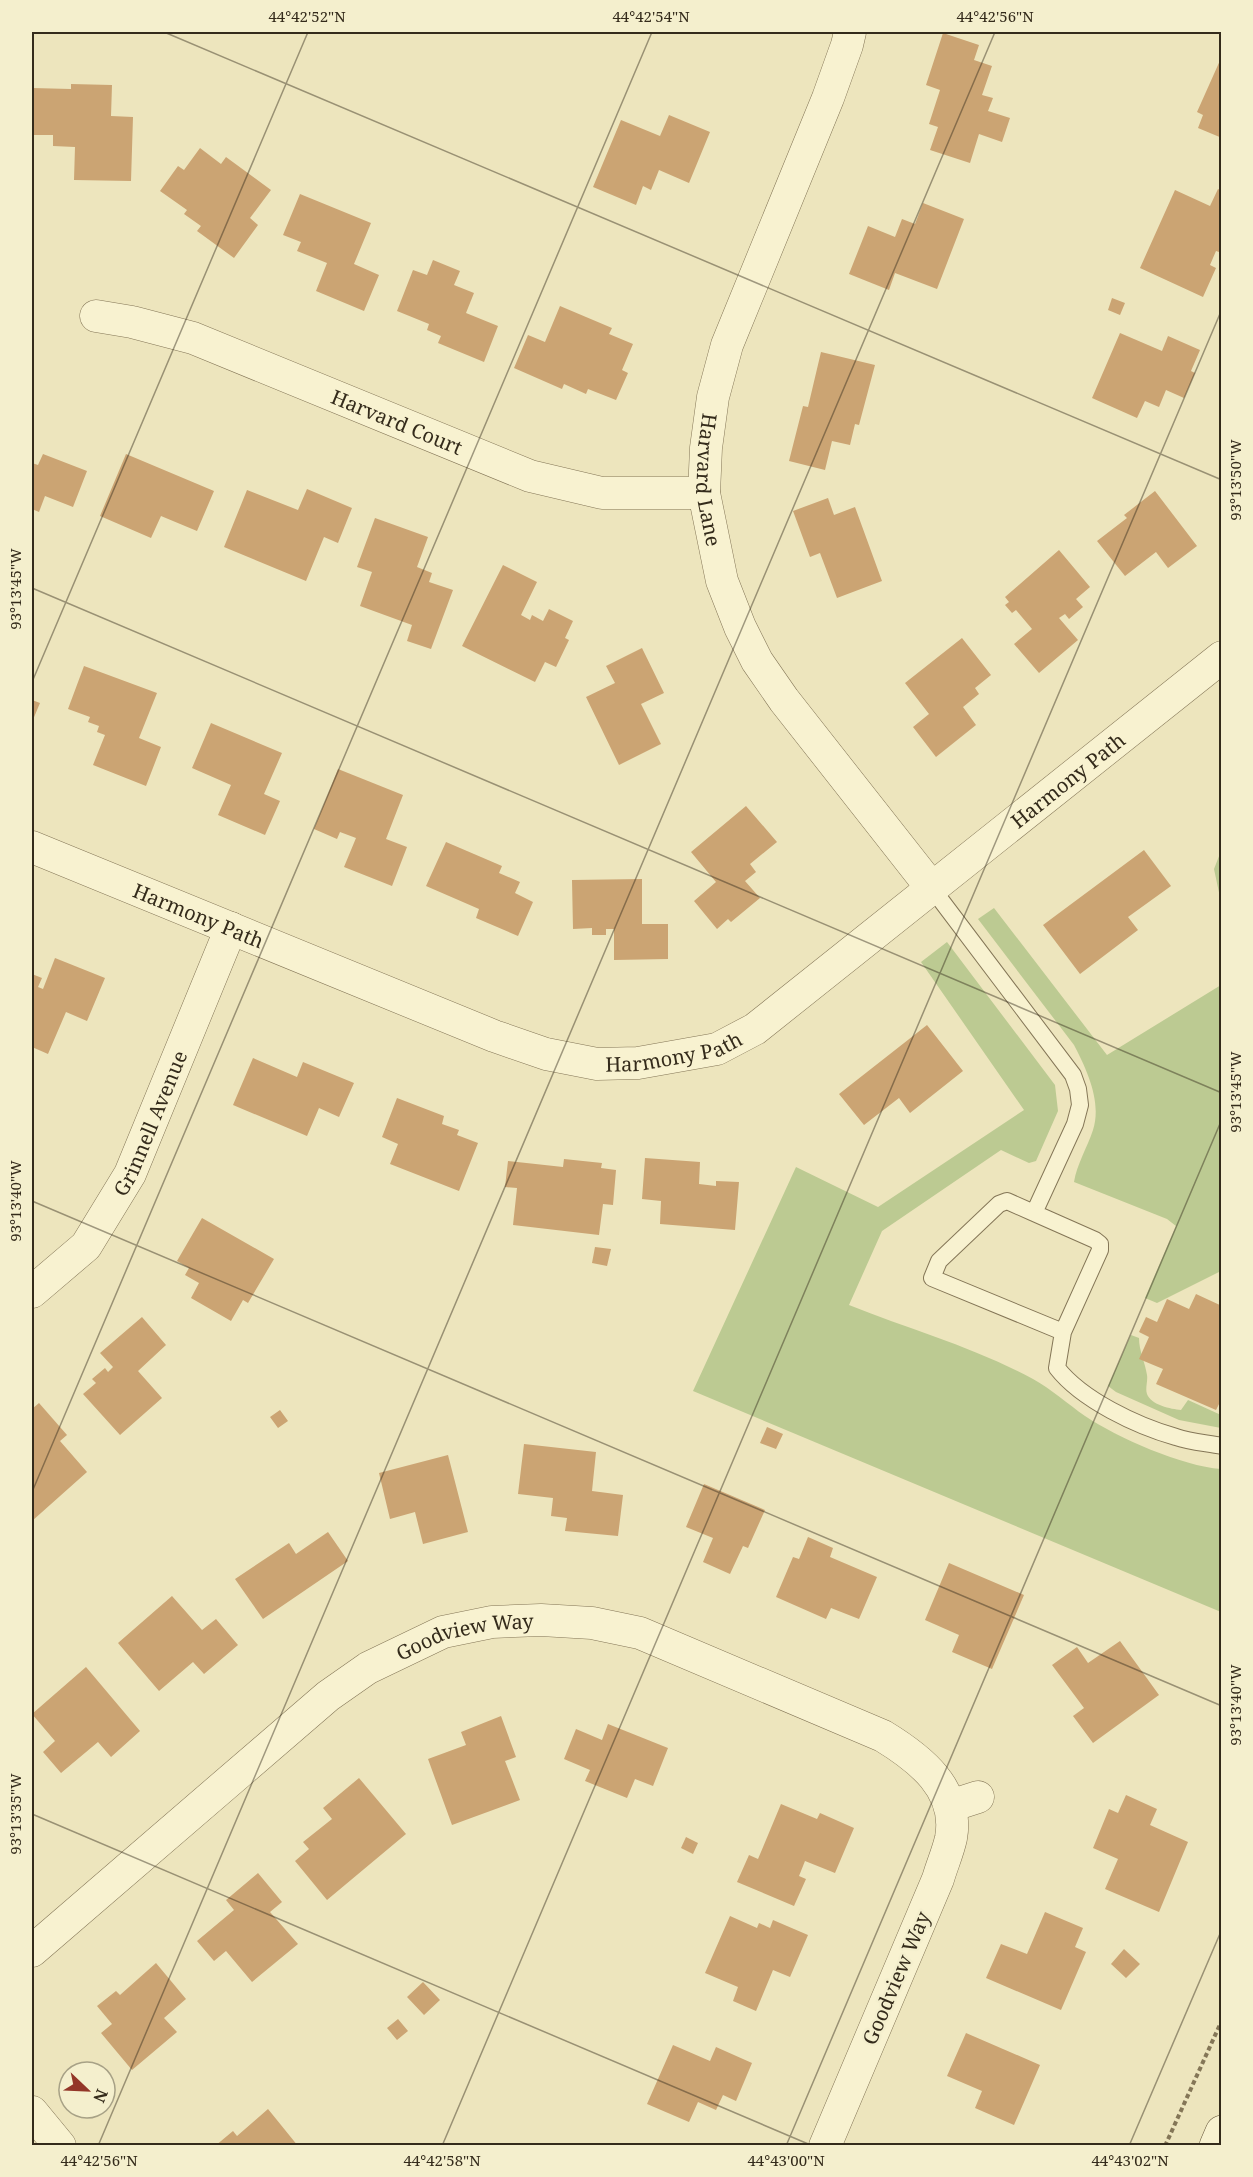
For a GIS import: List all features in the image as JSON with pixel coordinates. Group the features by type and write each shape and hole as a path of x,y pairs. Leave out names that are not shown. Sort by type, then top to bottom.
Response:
{"main road":[{"path":"1216,2145 1221,2132"}],"street":[{"name":"Harvard Lane","path":"850,32 828,98 727,345 713,397 706,448 704,493 722,581 740,627 757,661 784,700 932,887"},
{"name":"Harvard Court","path":"96,316 132,322 193,338 530,476 602,493 704,493"},
{"name":"Harmony Path","path":"32,847 494,1036 536,1050 597,1064 638,1063 717,1048 755,1029 1221,657"},
{"name":"Grinnell Avenue","path":"32,1292 86,1246 130,1174 231,928"},
{"name":"Goodview Way","path":"32,1951 328,1696 368,1668 404,1649 443,1632 492,1622 541,1620 582,1622 640,1633 883,1736 913,1755 935,1779 964,1802 938,1878 825,2145"},
{"path":"32,2112 60,2145"}],"lane":[{"path":"932,887 1073,1075 1078,1089 1080,1105 1075,1124 1034,1213"},
{"path":"1063,1332 932,1278 939,1261 999,1204 1007,1201 1100,1244 1100,1250 1063,1332 1057,1368 1063,1375 1106,1408 1176,1437 1221,1446"}],"path":[{"path":"1165,2145 1221,2020"}],"green space":[{"path":"1221,851 1221,902 1214,869"},
{"path":"994,908 1107,1055 1221,985 1221,1271 1157,1303 1145,1298 1176,1226 1167,1219 1074,1182 1093,1130 1096,1108 1092,1086 1074,1045 978,919"},
{"path":"947,942 1055,1085 1058,1111 1036,1161 1029,1163 1001,1150 882,1231 849,1305 965,1348 1011,1368 1040,1383 1085,1416 1132,1442 1188,1463 1221,1469 1221,1612 693,1391 796,1167 878,1207 1024,1110 921,962"},
{"path":"1131,1335 1139,1338 1147,1375 1146,1392 1149,1398 1162,1406 1181,1410 1188,1400 1221,1415 1221,1428 1179,1420 1116,1392 1108,1386"}],"building":[{"path":"943,33 979,45 974,60 992,66 982,95 993,98 988,111 1010,118 1002,142 979,134 970,163 930,150 938,127 929,124 940,90 926,85"},
{"path":"1222,56 1222,138 1198,128 1203,115 1197,112"},
{"path":"71,84 112,85 111,116 133,117 131,181 74,180 75,147 53,146 53,135 32,135 32,88 71,89"},
{"path":"669,115 710,132 689,183 659,170 651,190 643,186 636,205 593,187 621,120 660,136"},
{"path":"200,148 221,164 226,157 271,190 250,218 258,225 234,258 197,231 201,226 184,214 187,210 160,191 178,166 184,170"},
{"path":"1218,189 1222,191 1222,253 1216,251 1210,265 1216,268 1203,297 1140,268 1175,190 1210,206"},
{"path":"300,194 371,223 354,264 379,275 364,311 316,291 327,263 297,251 301,242 283,235"},
{"path":"923,203 964,219 937,289 895,273 889,290 849,274 868,226 895,237 902,219 915,224"},
{"path":"433,260 460,271 454,285 474,293 466,313 498,326 484,362 438,343 441,336 427,330 429,324 397,311 413,270 427,275"},
{"path":"1112,298 1125,303 1120,315 1108,310"},
{"path":"560,306 612,328 609,334 633,344 622,370 628,373 616,400 588,389 586,394 564,384 562,389 514,368 528,335 545,342"},
{"path":"1120,333 1162,351 1168,336 1200,350 1191,371 1195,373 1184,398 1166,390 1159,407 1145,401 1137,418 1092,398"},
{"path":"821,352 875,365 859,425 855,424 850,445 832,441 825,470 789,461 803,406 808,407"},
{"path":"43,454 87,471 73,507 45,496 39,512 32,509 32,463 38,465"},
{"path":"126,454 214,491 197,531 161,516 151,538 100,516"},
{"path":"307,489 352,508 338,543 324,537 306,581 224,547 247,490 298,510"},
{"path":"1155,491 1197,546 1168,568 1156,552 1125,576 1097,541 1127,518 1124,515"},
{"path":"828,498 834,515 855,507 882,581 837,598 820,553 810,557 793,511"},
{"path":"375,518 428,537 417,567 432,573 429,582 453,590 431,649 407,641 412,625 360,606 372,572 357,567"},
{"path":"1059,550 1090,587 1076,599 1083,607 1069,619 1065,614 1059,618 1078,640 1039,673 1014,644 1032,629 1016,610 1012,613 1005,605 1009,602 1005,597"},
{"path":"503,565 537,582 521,615 530,620 532,615 543,621 549,609 573,621 565,638 569,640 556,667 545,662 535,682 462,646"},
{"path":"962,638 991,675 975,688 979,694 963,707 976,725 936,757 913,727 929,714 905,683"},
{"path":"642,648 664,693 641,704 661,744 619,765 586,697 615,683 606,666"},
{"path":"84,666 157,693 139,738 161,747 146,786 93,765 105,735 97,732 99,726 88,722 90,717 68,709"},
{"path":"32,700 40,703 32,722"},
{"path":"211,723 282,753 264,794 280,801 265,835 218,815 231,785 192,768"},
{"path":"338,769 403,795 386,839 407,847 392,886 344,867 356,838 340,832 337,839 314,829"},
{"path":"746,806 777,842 750,864 756,872 745,881 760,898 731,922 728,919 717,929 694,901 716,882 691,852"},
{"path":"446,842 502,866 499,873 520,882 515,893 533,902 518,936 476,918 479,909 426,886"},
{"path":"1144,850 1171,886 1128,917 1138,930 1080,974 1043,925"},
{"path":"642,879 642,924 668,924 668,959 614,960 614,929 606,929 606,935 592,935 592,928 573,929 572,880"},
{"path":"55,958 105,978 87,1021 66,1012 48,1054 32,1047 32,974 42,978 38,987 43,989"},
{"path":"927,1025 963,1071 910,1113 899,1098 864,1125 839,1094"},
{"path":"253,1058 297,1077 303,1062 354,1083 339,1117 319,1108 307,1136 233,1105"},
{"path":"397,1098 444,1116 442,1124 459,1130 457,1135 478,1143 459,1191 390,1164 398,1144 382,1137"},
{"path":"645,1158 700,1162 699,1184 716,1186 716,1181 739,1182 735,1230 660,1224 661,1201 642,1199"},
{"path":"564,1159 602,1163 601,1168 616,1170 613,1205 603,1204 599,1235 513,1225 517,1188 505,1187 508,1161 563,1167"},
{"path":"202,1218 274,1259 248,1303 243,1300 231,1321 191,1298 199,1283 185,1275 189,1268 177,1261"},
{"path":"595,1247 611,1249 607,1266 592,1263"},
{"path":"1196,1294 1222,1306 1222,1398 1216,1410 1156,1384 1163,1369 1139,1359 1149,1337 1139,1332 1146,1317 1157,1322 1167,1299 1189,1309"},
{"path":"142,1317 166,1345 138,1371 162,1398 120,1435 83,1394 96,1383 92,1379 105,1368 108,1372 113,1367 100,1353"},
{"path":"39,1403 67,1435 60,1441 87,1472 32,1521 32,1409"},
{"path":"280,1410 288,1421 278,1428 270,1417"},
{"path":"767,1427 783,1434 776,1449 760,1443"},
{"path":"524,1444 596,1452 592,1491 623,1495 618,1536 565,1531 567,1518 551,1516 553,1498 518,1494"},
{"path":"448,1455 468,1532 423,1544 415,1512 390,1519 379,1473"},
{"path":"704,1484 765,1510 748,1548 743,1546 730,1574 703,1562 713,1538 686,1527"},
{"path":"328,1532 348,1561 263,1619 235,1579 289,1543 296,1554"},
{"path":"808,1537 833,1548 830,1557 877,1577 859,1619 831,1608 826,1619 776,1597 793,1557 799,1559"},
{"path":"949,1563 1024,1595 992,1669 952,1652 959,1635 925,1620"},
{"path":"172,1596 202,1630 216,1619 238,1645 204,1674 193,1662 159,1691 118,1643"},
{"path":"1120,1641 1159,1695 1093,1743 1073,1716 1084,1708 1052,1665 1077,1647 1088,1663"},
{"path":"86,1667 140,1731 111,1757 98,1742 61,1773 43,1752 55,1741 32,1714"},
{"path":"501,1716 516,1757 505,1761 520,1800 452,1825 428,1759 466,1745 461,1732"},
{"path":"608,1724 668,1748 653,1786 635,1779 627,1798 585,1781 590,1770 564,1759 576,1729 602,1740"},
{"path":"359,1778 406,1834 327,1900 295,1861 309,1849 303,1842 332,1819 323,1808"},
{"path":"1126,1795 1157,1809 1150,1825 1188,1842 1159,1912 1105,1889 1118,1859 1093,1848 1109,1809 1118,1813"},
{"path":"781,1804 817,1819 820,1813 854,1828 835,1873 805,1861 799,1876 806,1879 794,1906 737,1882 749,1855 758,1859"},
{"path":"686,1837 698,1843 693,1854 681,1848"},
{"path":"258,1873 282,1902 270,1912 298,1944 252,1982 226,1951 214,1961 197,1941 234,1910 226,1900"},
{"path":"1045,1912 1083,1928 1075,1947 1086,1952 1061,2010 986,1978 1001,1944 1027,1954"},
{"path":"730,1916 757,1928 759,1923 770,1928 773,1920 808,1935 790,1977 773,1970 756,2011 733,2001 738,1987 705,1973"},
{"path":"1124,1949 1140,1964 1126,1978 1111,1964"},
{"path":"156,1963 186,1999 164,2018 177,2032 132,2070 101,2033 112,2024 97,2006 116,1991 120,1995"},
{"path":"423,1982 440,2000 424,2015 407,1997"},
{"path":"398,2019 408,2031 397,2040 387,2028"},
{"path":"966,2033 1040,2065 1014,2125 975,2108 982,2091 947,2076"},
{"path":"673,2045 710,2061 716,2047 752,2063 736,2101 723,2095 716,2110 698,2102 689,2122 647,2104"},
{"path":"268,2109 298,2146 215,2146 233,2131 237,2136"}]}
